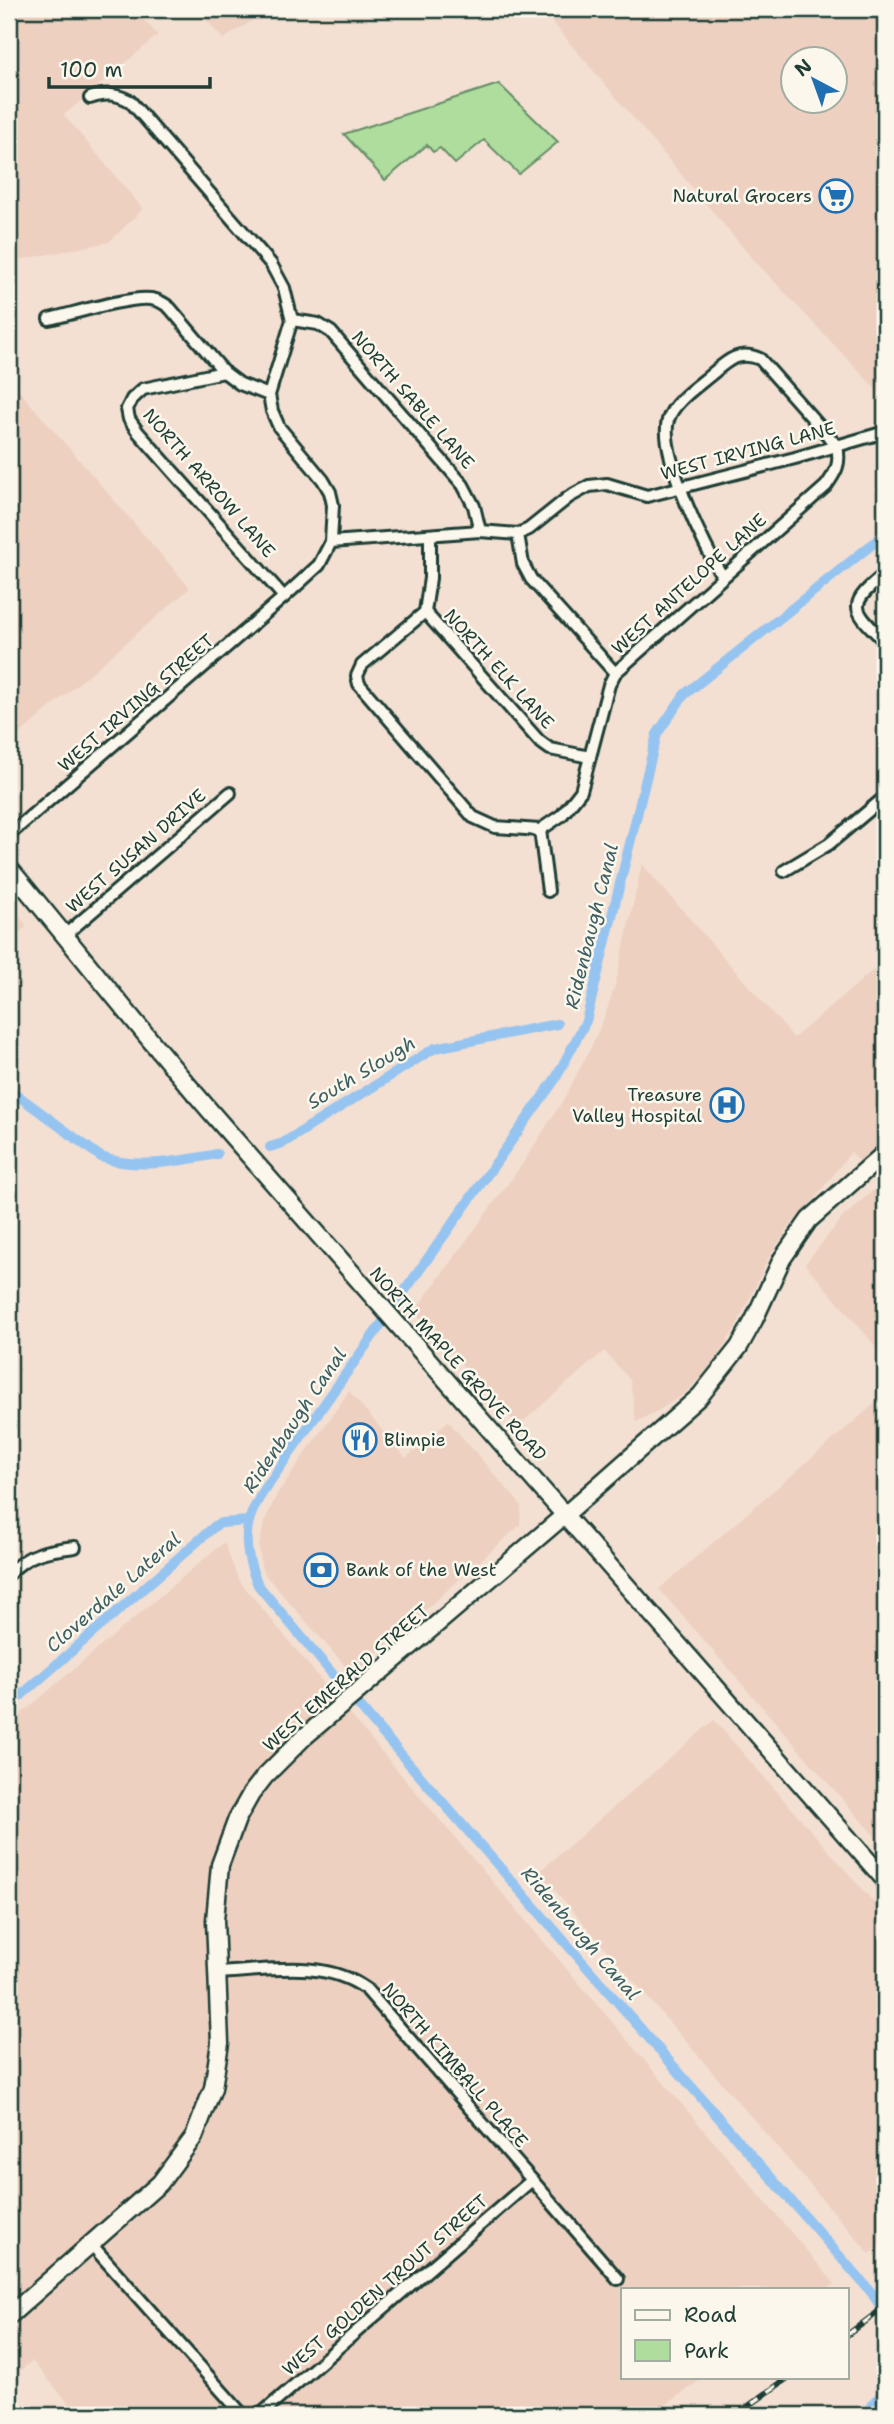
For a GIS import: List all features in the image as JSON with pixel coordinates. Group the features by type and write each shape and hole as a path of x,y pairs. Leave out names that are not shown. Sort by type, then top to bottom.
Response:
{"main road":[{"name":"NORTH MAPLE GROVE ROAD","path":"9,868 243,1149 566,1514 885,1881"},
{"name":"WEST EMERALD STREET","path":"9,2316 160,2183 194,2137 209,2100 218,2063 220,2032 215,1900 220,1864 237,1819 264,1776 303,1738 566,1514 708,1388 739,1347 782,1259 797,1236 816,1214 885,1153"}],"street":[{"path":"89,98 102,94 118,94 130,101 271,264 284,288 292,320 270,395 272,411 279,428 323,480 333,505 331,542 319,565 284,597"},
{"path":"49,319 132,300 149,298 162,302 224,372 240,384 270,395"},
{"name":"NORTH SABLE LANE","path":"292,320 318,324 331,332 463,485 474,506 480,531"},
{"path":"723,577 680,489 666,436 668,418 678,404 730,358 749,354 760,359 837,446"},
{"name":"NORTH ARROW LANE","path":"224,372 143,388 127,409 129,419 284,597"},
{"name":"WEST IRVING LANE","path":"518,534 589,486 607,484 648,496 885,432"},
{"name":"WEST ANTELOPE LANE","path":"540,830 562,815 581,791 609,685 615,673 826,486 840,459 837,446"},
{"path":"331,542 480,531 518,534 523,564 531,579 615,673"},
{"path":"430,536 430,578 425,612 362,665 357,676 359,684 473,817 495,827 540,830 548,891"},
{"path":"885,574 863,592 857,610 885,642"},
{"name":"WEST IRVING STREET","path":"9,835 284,597"},
{"name":"NORTH ELK LANE","path":"425,612 539,741 550,748 590,757"},
{"name":"WEST SUSAN DRIVE","path":"65,935 230,793"},
{"path":"783,872 829,844 885,797"},
{"path":"9,1574 32,1555 75,1547"},
{"name":"NORTH KIMBALL PLACE","path":"217,1973 312,1968 350,1978 366,1989 618,2279"},
{"name":"WEST GOLDEN TROUT STREET","path":"261,2415 532,2180"},
{"path":"91,2244 243,2415"}],"shaded area":[{"path":"22,9 149,9 140,16 158,35 64,115 143,209 109,242 9,262 9,20"},
{"path":"197,9 271,9 223,39"},
{"path":"541,9 885,9 885,399 752,258"},
{"path":"9,379 190,588 9,743"},
{"path":"642,864 794,1038 885,960 885,1357 805,1264 843,1217 879,1185 851,1152 792,1223 769,1257 737,1325 722,1350 684,1394 636,1422 630,1380 604,1351 518,1426 414,1312 521,1166 565,1097 591,1047 616,982"},
{"path":"9,904 27,926 9,942"},
{"path":"349,1391 406,1458 448,1421 521,1505 520,1525 353,1675 268,1578 261,1567 259,1547 264,1523 277,1494"},
{"path":"885,1395 885,1848 659,1589"},
{"path":"224,1542 238,1579 330,1691 835,2284 829,2288 621,2288 621,2378 704,2378 651,2415 79,2415 32,2361 20,2371 9,2359 9,1724"},
{"path":"714,1720 885,1915 885,2242 870,2254 539,1872"}],"green space":[{"path":"499,84 558,142 519,174 484,140 455,164 440,148 433,152 427,145 385,180 344,134"}],"waterway":[{"name":"Ridenbaugh Canal","path":"885,534 684,695 657,734 586,1021 556,1078 291,1451 259,1499 247,1528 250,1563 258,1585 377,1727 871,2292 885,2313"},
{"name":"South Slough","path":"270,1147 283,1143 435,1048 557,1024"},
{"name":"South Slough","path":"9,1089 101,1157 144,1164 217,1154"},
{"name":"Cloverdale Lateral","path":"9,1706 215,1526 249,1521"},
{"name":"Ridenbaugh Canal","path":"864,2415 880,2396 885,2383"}],"railway":[{"path":"848,2334 885,2307"},
{"path":"736,2415 788,2378"}],"place":[{"name":"Natural Grocers","path":"836,196"},
{"name":"Treasure Valley Hospital","path":"727,1105"},
{"name":"Blimpie","path":"360,1440"},
{"name":"Bank of the West","path":"321,1570"}]}
